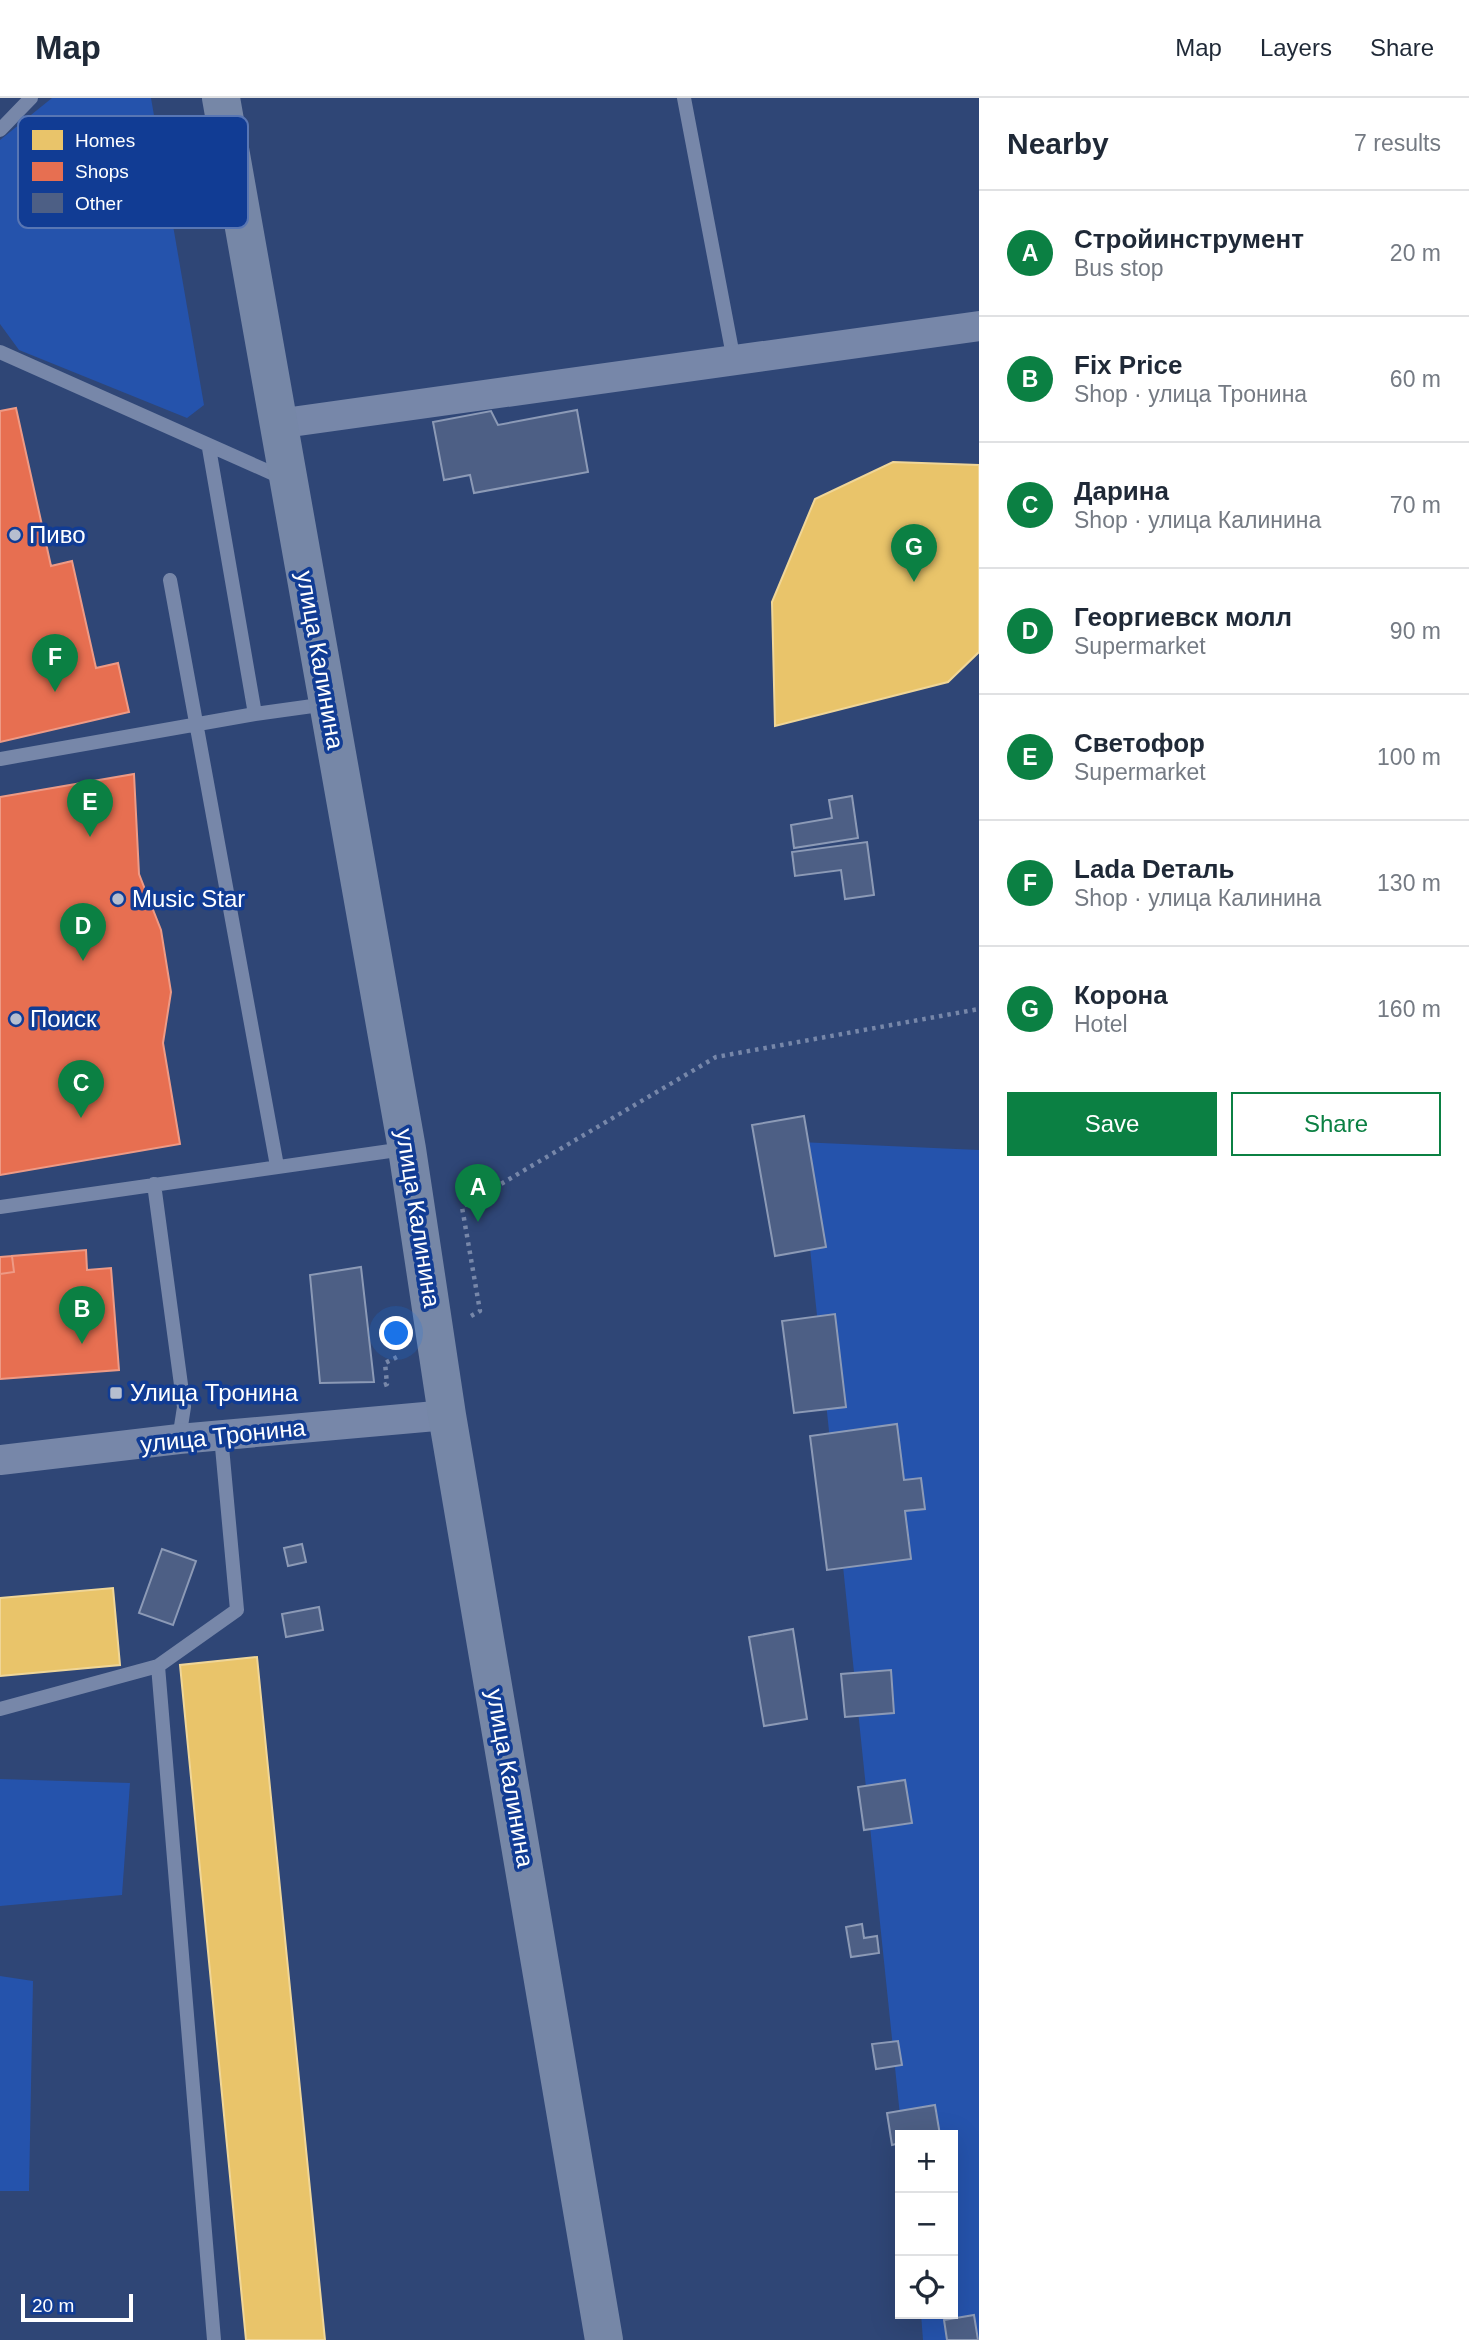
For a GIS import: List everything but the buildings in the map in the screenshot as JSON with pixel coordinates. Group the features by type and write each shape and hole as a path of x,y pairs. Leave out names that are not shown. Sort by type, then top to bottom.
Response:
{"main road":[{"name":"улица Калинина","path":"221,98 224,116"},
{"name":"улица Калинина","path":"243,228 407,1149 447,1415 604,2340"}],"street":[{"path":"277,424 979,326"},
{"name":"улица Тронина","path":"0,1460 179,1439 447,1415"}],"lane":[{"path":"0,130 31,98"},
{"path":"684,98 734,361"},
{"path":"0,352 209,448 288,480"},
{"path":"209,448 255,713"},
{"path":"170,580 277,1166"},
{"path":"0,759 255,713 329,704"},
{"path":"0,1207 407,1149"},
{"path":"154,1184 184,1407 179,1439"},
{"path":"0,1709 158,1666 237,1611 221,1436"},
{"path":"158,1666 214,2340"}],"path":[{"path":"374,1386 387,1384 386,1363 480,1311 462,1207 716,1057 979,1009"}],"shaded area":[{"path":"52,98 151,98 154,116 30,116"},
{"path":"18,125 18,228 173,228 204,405 187,418 19,350 0,324 0,140"},
{"path":"799,1142 979,1150 979,2340 923,2340 921,2319 958,2319 958,2130 901,2130"},
{"path":"0,1779 130,1783 122,1895 0,1906"},
{"path":"0,1976 33,1981 29,2191 0,2191"}],"place":[{"name":"Пиво","path":"15,535"},
{"name":"Корона","path":"914,582"},
{"name":"Lada Dеталь","path":"55,692"},
{"name":"Светофор","path":"90,837"},
{"name":"Music Star","path":"118,899"},
{"name":"Георгиевск молл","path":"83,961"},
{"name":"Поиск","path":"16,1019"},
{"name":"Дарина","path":"81,1118"},
{"name":"Стройинструмент","path":"478,1222"},
{"name":"Fix Price","path":"82,1344"},
{"name":"Улица Тронина","path":"116,1393"}]}
